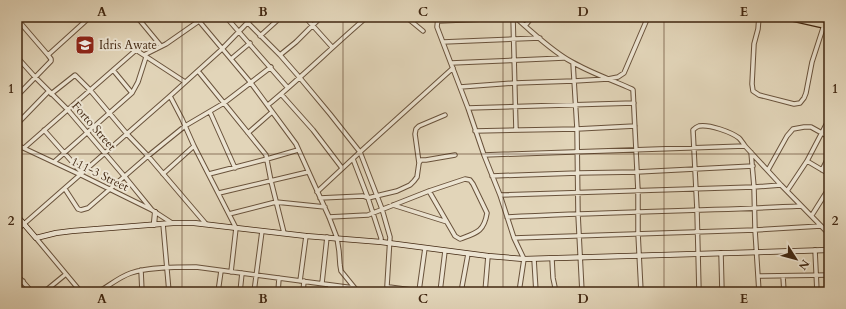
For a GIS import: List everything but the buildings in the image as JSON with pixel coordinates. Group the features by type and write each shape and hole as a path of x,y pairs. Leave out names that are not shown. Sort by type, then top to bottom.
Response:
{"highway":[{"path":"789,17 827,26"}],"main road":[{"path":"154,211 154,225"},
{"path":"17,216 36,238 64,232 173,223 206,224 306,236 381,242 468,254 524,259 829,250"}],"street":[{"path":"48,55 90,17"},
{"path":"137,17 161,46"},
{"path":"196,17 251,83 296,144 338,238 341,271 358,292"},
{"path":"54,162 132,93 138,82 145,56 172,40 203,17"},
{"path":"226,17 288,88"},
{"path":"17,230 198,71 253,17"},
{"path":"260,36 280,17"},
{"path":"305,17 332,47"},
{"path":"280,55 296,42 321,17"},
{"path":"268,105 367,17"},
{"path":"406,17 423,30"},
{"path":"514,17 513,40 515,60 516,130"},
{"path":"519,292 524,259 514,238 500,195 437,27 438,19 514,17 564,58 633,89 641,292"},
{"path":"525,26 532,17"},
{"path":"460,87 608,79 618,77 624,73 648,17"},
{"path":"759,17 758,29 754,44 753,91 759,95 794,104 800,103 805,96 812,62 827,26"},
{"path":"17,19 51,59 17,96"},
{"path":"248,23 280,55 300,78 360,152 382,209 390,237 387,285 394,292"},
{"path":"443,42 540,38"},
{"path":"231,59 250,43"},
{"path":"24,148 136,50 185,82"},
{"name":"Forto Street","path":"17,57 68,110 154,211"},
{"path":"317,192 452,65 564,58"},
{"path":"573,63 577,129 578,214 582,292"},
{"path":"65,189 78,209 81,210 88,208 185,126 224,103 271,67"},
{"path":"113,70 132,93"},
{"path":"198,71 266,155 284,233"},
{"path":"17,124 50,93 75,74 206,224"},
{"path":"281,94 313,130 342,168"},
{"path":"170,96 236,228 232,272"},
{"path":"468,108 634,103"},
{"path":"210,112 235,168"},
{"path":"248,133 272,112"},
{"path":"320,198 363,196 368,198 397,191 410,185 417,177 419,163 415,134 416,129 419,126 445,115"},
{"path":"787,190 807,162 829,119"},
{"path":"475,131 577,129 634,126"},
{"path":"699,292 698,232 693,130 699,126 710,126 740,139 781,185 829,234"},
{"path":"768,170 787,136 793,129 811,127 829,137"},
{"path":"44,130 82,174"},
{"name":"111-3 Street","path":"17,145 82,174 109,190 154,211 173,223"},
{"path":"163,174 194,146"},
{"path":"484,155 745,146"},
{"path":"209,174 298,150"},
{"path":"751,152 759,292"},
{"path":"419,163 421,160 455,155"},
{"path":"822,170 829,156"},
{"path":"353,159 368,198 381,242"},
{"path":"807,162 829,174"},
{"path":"492,176 637,172 753,166"},
{"path":"219,193 308,172"},
{"path":"329,217 368,216 392,205 429,191 465,179 470,180 473,184 487,213 481,228 476,232 460,238 455,236 429,191"},
{"path":"500,195 781,185"},
{"path":"812,215 829,188"},
{"path":"229,214 276,202 325,207"},
{"path":"392,205 447,222"},
{"path":"507,217 801,206"},
{"path":"825,230 829,223"},
{"path":"163,224 169,292"},
{"path":"514,238 755,230 821,226"},
{"path":"254,292 262,231"},
{"path":"303,292 302,281 306,236"},
{"path":"36,238 81,292"},
{"path":"322,283 327,238"},
{"path":"419,291 425,248"},
{"path":"815,250 817,292"},
{"path":"440,292 445,251"},
{"path":"720,253 722,292"},
{"path":"461,292 468,254"},
{"path":"485,292 488,256"},
{"path":"534,259 536,292"},
{"path":"552,259 553,278 556,292"},
{"path":"98,292 130,273 141,270 180,267 196,267 354,288"},
{"path":"141,270 142,292"},
{"path":"218,292 221,271"},
{"path":"240,292 242,273"},
{"path":"44,292 66,274"},
{"path":"17,275 32,292"},
{"path":"758,276 829,275"},
{"path":"783,276 784,292"},
{"path":"278,292 280,278"},
{"path":"17,287 23,281"},
{"path":"329,292 330,285"},
{"path":"388,287 427,292"}],"place":[{"name":"Idris Awate","path":"85,45"}]}
